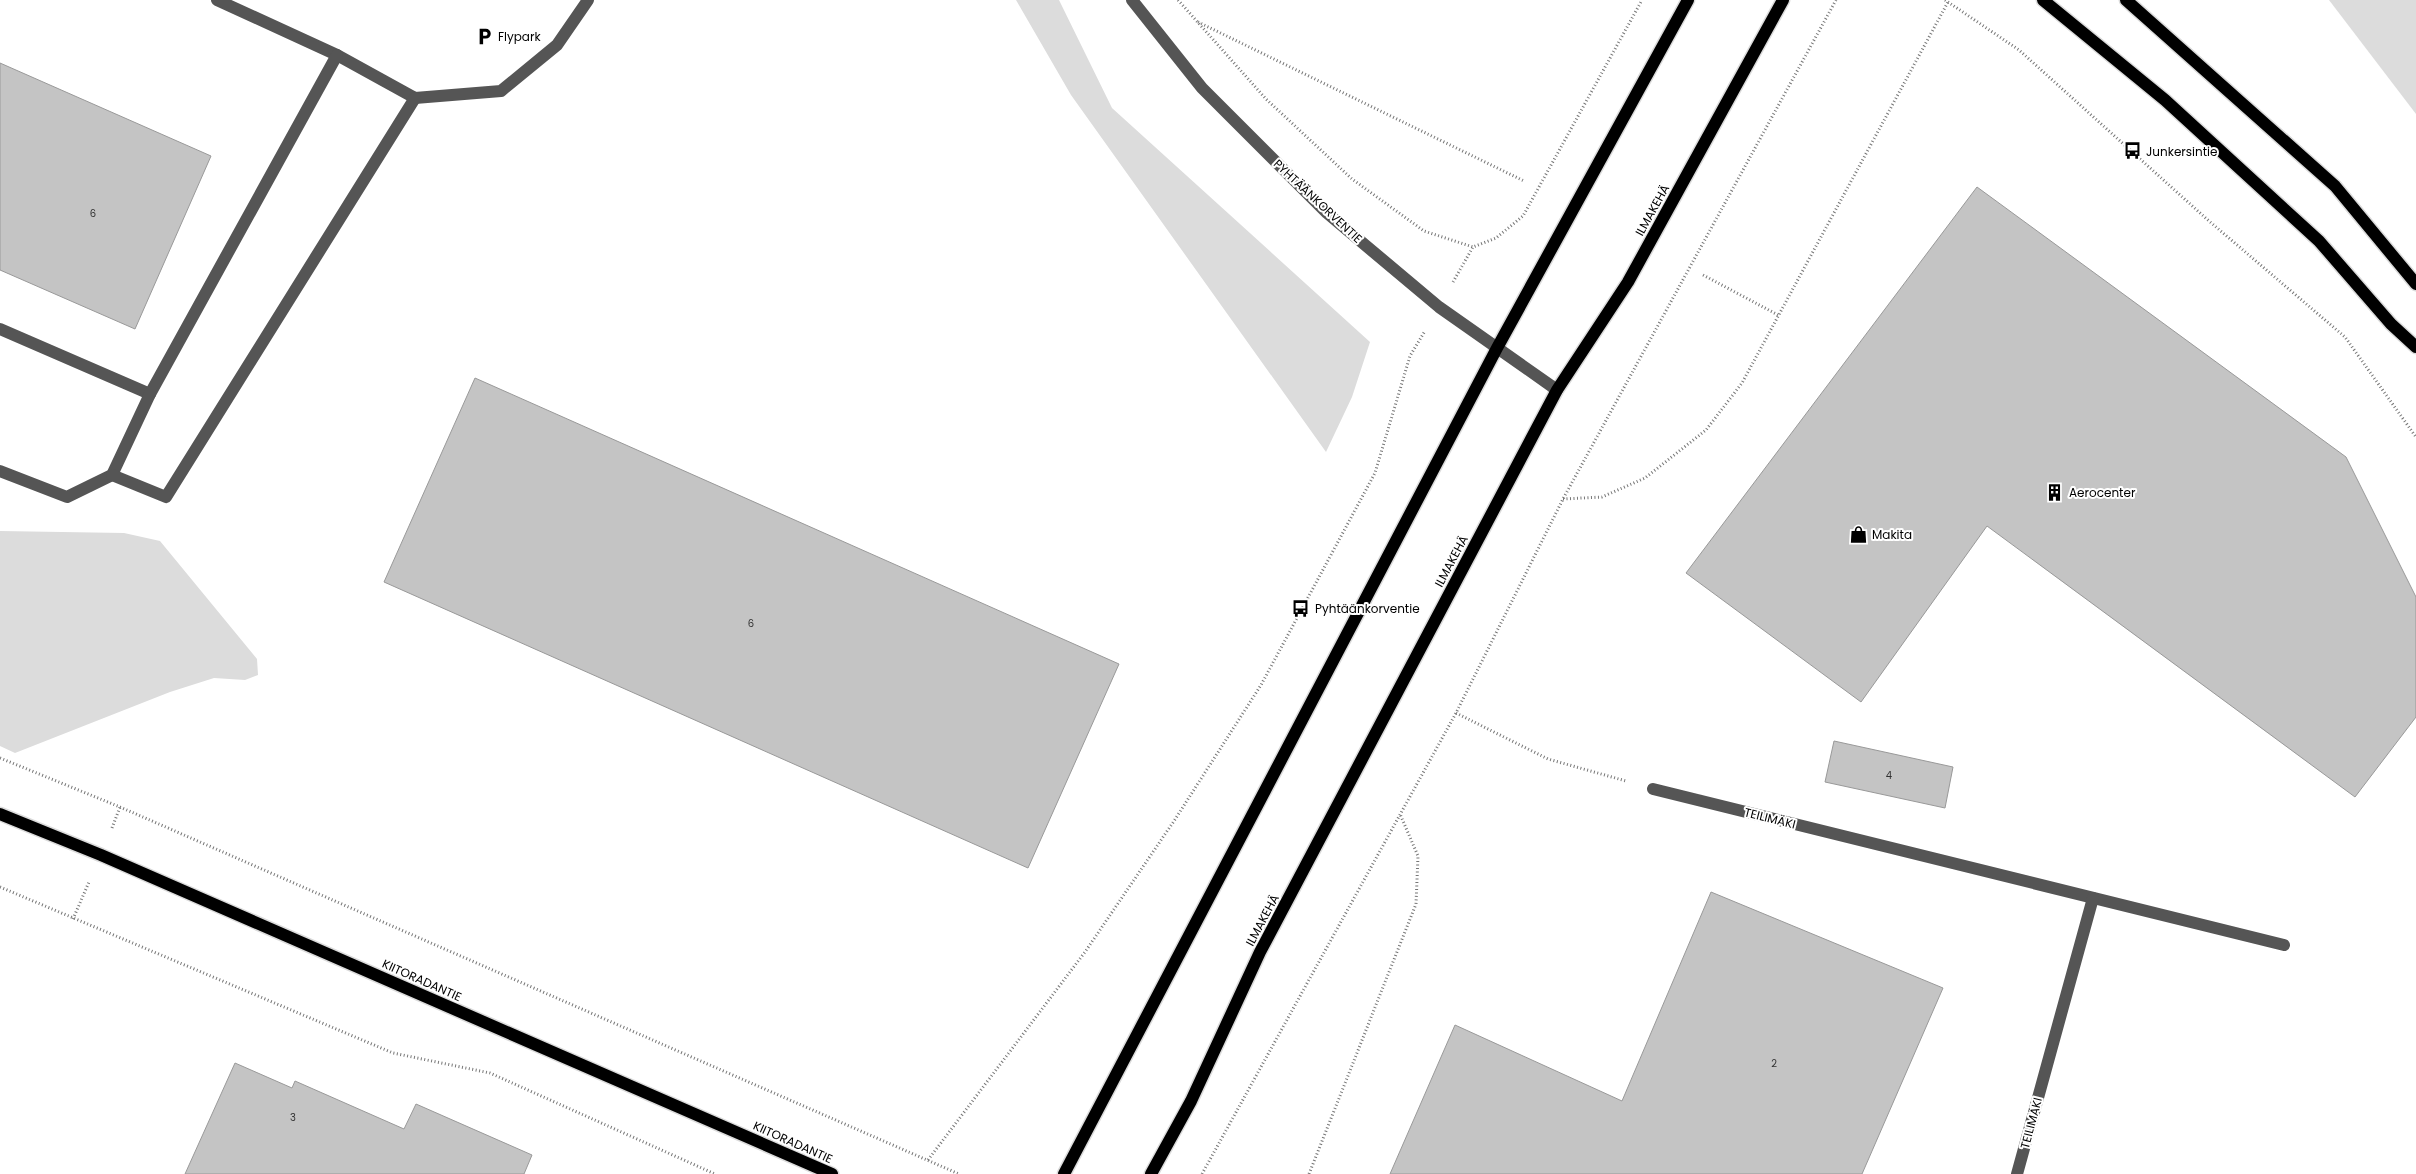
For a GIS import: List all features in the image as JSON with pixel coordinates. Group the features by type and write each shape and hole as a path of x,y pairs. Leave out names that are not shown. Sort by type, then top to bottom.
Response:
{"main road":[{"path":"1064,1174 1497,348 1688,0"},
{"name":"ILMAKEHÄ","path":"1151,1174 1191,1101 1260,952 1557,390 1628,282 1783,0"},
{"path":"2043,0 2165,100 2311,234 2391,324 2416,347"},
{"path":"2126,0 2335,186 2416,284"},
{"name":"KIITORADANTIE","path":"0,814 101,855 832,1174"}],"street":[{"path":"217,0 337,55 415,98 501,91 557,45 588,0"},
{"name":"PYHTÄÄNKORVENTIE","path":"1132,0 1202,88 1327,213 1439,307 1557,390"},
{"path":"0,471 67,497 112,475 150,394 337,55"},
{"path":"112,475 166,497 415,98"},
{"path":"0,329 150,394"},
{"name":"TEILIMÄKI","path":"1653,789 2284,945"},
{"name":"TEILIMÄKI","path":"2017,1174 2093,898"}],"path":[{"path":"1178,0 1266,99 1352,179 1424,231 1473,247"},
{"path":"928,1160 1085,952 1174,821 1261,685 1375,473 1410,356 1473,247 1496,238 1523,216 1642,0"},
{"path":"1202,1174 1456,712 1563,498 1836,0"},
{"path":"1563,498 1602,497 1645,478 1706,430 1742,383 1780,316 1946,1 2019,50 2209,221 2345,337 2416,437"},
{"path":"1195,21 1524,181"},
{"path":"1703,275 1780,316"},
{"path":"1456,712 1548,759 1653,789"},
{"path":"0,758 120,807 960,1174"},
{"path":"1309,1174 1416,904 1418,856 1400,814"},
{"path":"0,887 393,1053 490,1074 715,1174"}],"shaded area":[{"path":"1016,0 1059,0 1112,108 1370,342 1352,397 1326,452 1071,95"},
{"path":"2329,0 2416,0 2416,114"},
{"path":"0,531 124,533 160,541 257,659 258,675 245,680 214,678 170,692 15,753 0,746"}],"building":[{"path":"0,63 211,156 135,329 0,270"},
{"name":"Aerocenter","path":"1977,187 2346,457 2416,597 2416,717 2355,797 1987,526 1861,702 1686,573"},
{"path":"475,378 1119,664 1028,868 384,582"},
{"path":"1834,741 1953,767 1945,808 1825,782"},
{"path":"1711,892 1943,988 1862,1174 1390,1174 1455,1025 1622,1101"},
{"path":"235,1063 292,1088 295,1081 404,1129 416,1104 532,1155 524,1174 185,1174"}],"place":[{"name":"Flypark","path":"484,36"},
{"name":"Junkersintie","path":"2132,151"},
{"name":"Aerocenter","path":"2055,492"},
{"name":"Makita","path":"1858,534"},
{"name":"Pyhtäänkorventie","path":"1301,608"}]}
